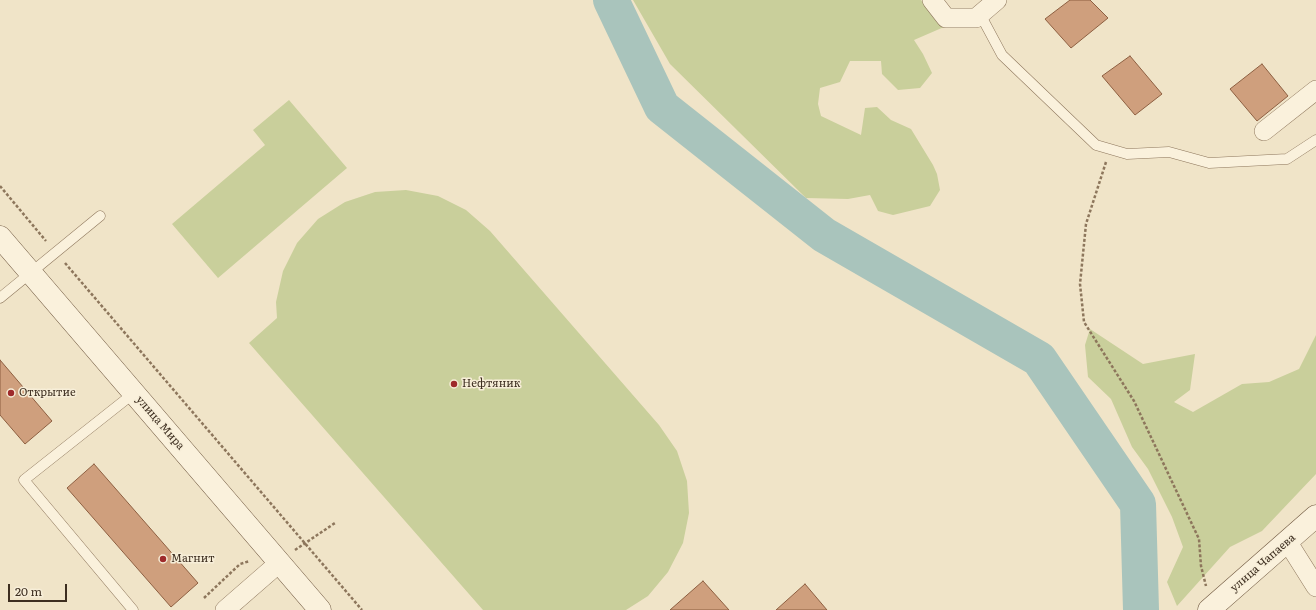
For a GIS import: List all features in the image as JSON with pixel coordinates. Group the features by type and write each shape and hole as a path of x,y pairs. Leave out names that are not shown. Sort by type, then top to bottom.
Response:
{"street":[{"path":"932,0 946,18 978,16 997,0"},
{"path":"1264,131 1316,90"},
{"name":"улица Мира","path":"0,237 320,610"},
{"name":"улица Чапаева","path":"1210,609 1316,516"},
{"path":"1287,541 1316,586"},
{"path":"224,610 279,563"}],"lane":[{"path":"978,16 1002,56 1096,145 1127,154 1169,152 1208,163 1287,159 1316,140"},
{"path":"0,298 100,216"},
{"path":"133,610 24,480 134,393"}],"path":[{"path":"1110,149 1086,224 1080,284 1084,322 1134,401 1199,539 1201,566 1210,609"},
{"path":"0,186 362,610"}],"green space":[{"path":"633,0 921,0 944,27 914,40 932,73 920,88 898,90 882,74 881,61 850,61 840,82 820,88 818,104 821,116 861,135 865,108 877,107 891,120 911,129 937,174 940,190 930,206 893,215 878,211 870,195 848,199 806,198 670,64"},
{"path":"289,100 347,168 218,278 172,224 265,145 253,130"},
{"name":"Нефтяник","path":"406,190 438,196 466,210 490,231 659,425 677,451 687,481 689,513 683,543 668,572 648,596 626,610 483,610 249,343 277,318 276,302 283,271 297,243 318,219 345,202 375,192"},
{"path":"1090,329 1143,364 1195,354 1190,390 1174,402 1193,412 1242,384 1269,382 1299,369 1316,335 1316,474 1262,531 1230,547 1177,606 1167,582 1183,547 1172,517 1148,469 1132,447 1111,399 1088,377 1085,345"}],"building":[{"path":"1070,0 1090,0 1108,18 1071,48 1045,19"},
{"path":"1130,56 1162,94 1135,115 1102,76"},
{"path":"1262,64 1288,96 1257,121 1230,89"},
{"path":"0,360 52,421 25,444 0,415"},
{"path":"94,464 198,583 171,607 67,488"},
{"path":"703,581 729,610 670,610"},
{"path":"805,584 827,610 776,610"}],"waterway":[{"path":"611,0 662,107 824,235 1039,359 1138,504 1141,610"}],"place":[{"name":"Нефтяник","path":"454,384"},
{"name":"Открытие","path":"11,393"},
{"name":"Магнит","path":"163,559"}]}
